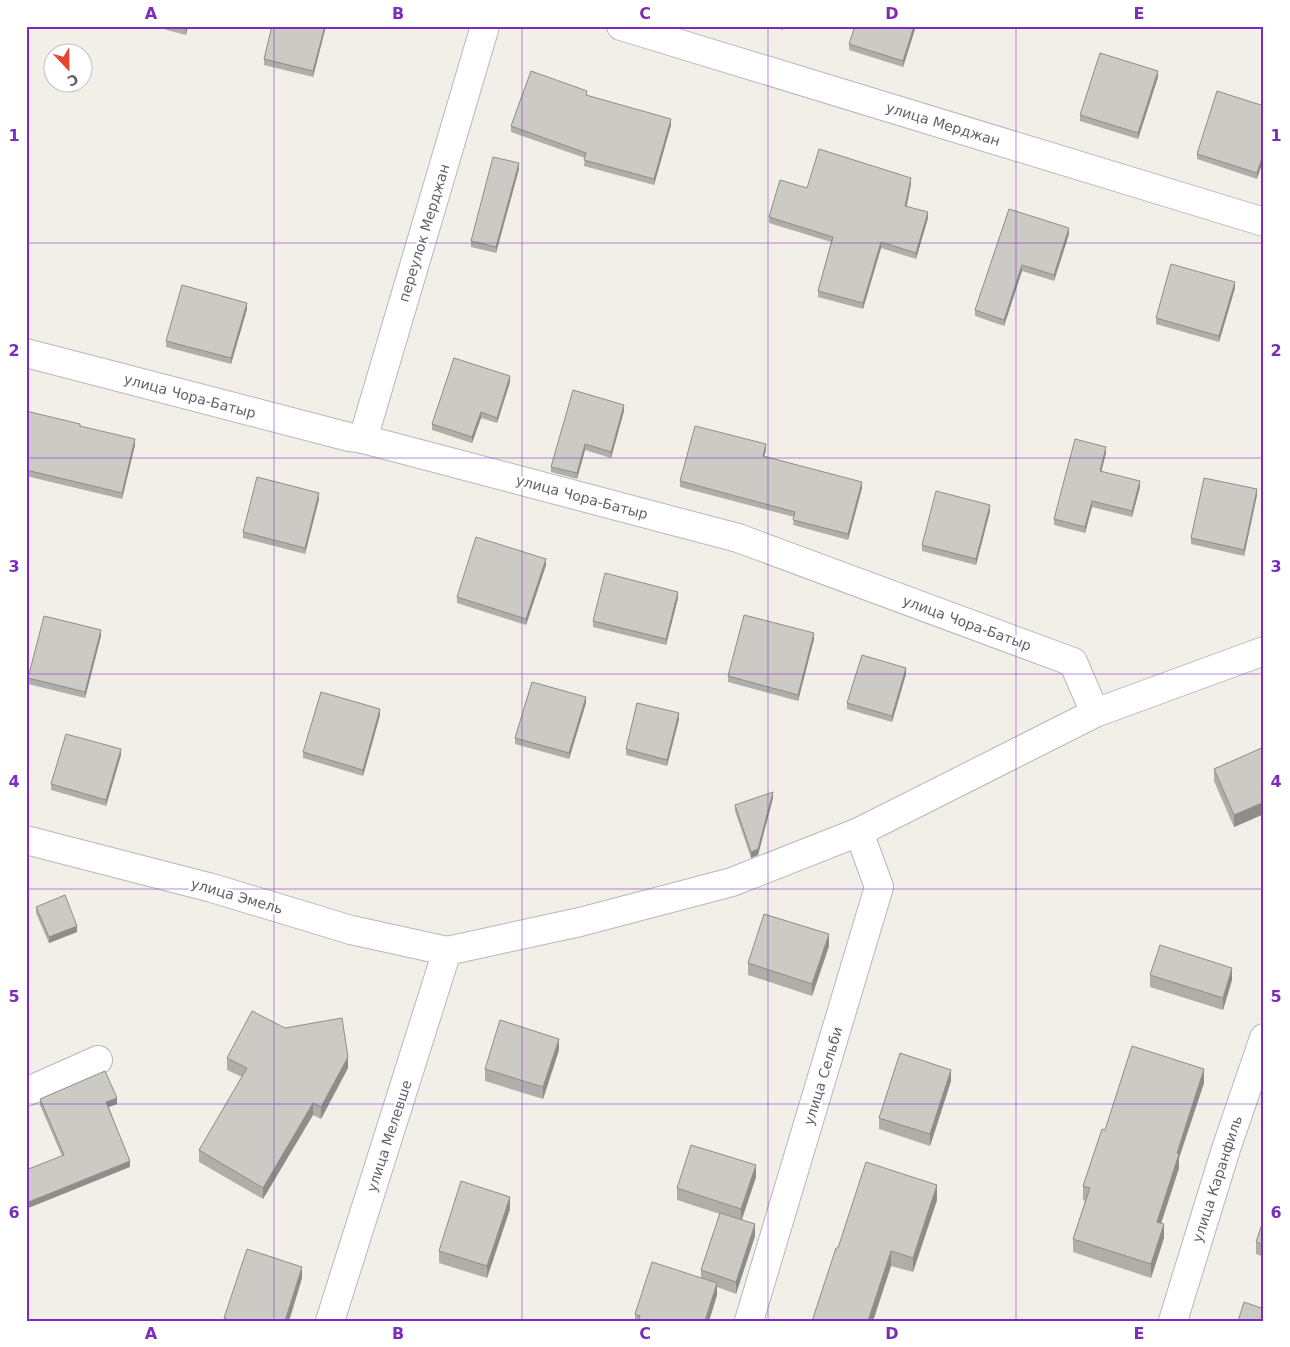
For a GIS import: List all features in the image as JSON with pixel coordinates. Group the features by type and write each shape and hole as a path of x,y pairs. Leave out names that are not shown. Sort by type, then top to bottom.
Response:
{"street":[{"name":"переулок Мерджан","path":"363,440 485,26"},
{"name":"улица Мерджан","path":"621,26 1264,222"},
{"name":"улица Чора-Батыр","path":"26,353 738,538 1073,662 1095,713"},
{"path":"447,951 580,922 732,882 859,832 1095,713 1264,651"},
{"name":"улица Сельби","path":"749,1321 879,887 859,832"},
{"name":"улица Эмель","path":"26,840 212,888 351,930 447,951"},
{"name":"улица Мелевше","path":"330,1321 447,951"},
{"name":"улица Каранфиль","path":"1173,1321 1226,1149 1264,1038"},
{"path":"26,1092 98,1060"}],"building":[{"path":"175,26 187,26 186,29"},
{"path":"272,26 325,26 313,71 264,59"},
{"path":"855,26 914,26 903,61 849,44"},
{"path":"1100,53 1158,71 1138,133 1080,115"},
{"path":"531,71 587,91 586,95 671,119 654,179 584,160 586,153 511,126"},
{"path":"1217,91 1264,106 1264,152 1257,173 1197,154"},
{"path":"819,149 911,178 905,206 928,212 916,253 881,242 863,303 818,291 833,237 769,217 780,180 807,188"},
{"path":"493,157 519,163 496,247 471,241"},
{"path":"1009,209 1069,228 1054,275 1022,265 1004,320 975,310"},
{"path":"1171,264 1235,282 1219,336 1156,318"},
{"path":"182,285 247,303 231,358 166,341"},
{"path":"454,358 510,376 497,418 481,412 472,437 432,424"},
{"path":"573,390 624,405 611,452 585,444 577,473 551,467"},
{"path":"26,411 135,439 122,493 26,470"},
{"path":"695,426 766,444 763,456 862,482 848,534 793,520 795,512 680,481"},
{"path":"1075,439 1106,447 1100,471 1140,481 1132,511 1092,501 1085,527 1054,519"},
{"path":"257,477 319,493 305,548 243,532"},
{"path":"1204,478 1257,489 1244,550 1191,538"},
{"path":"936,491 990,505 976,559 922,545"},
{"path":"476,537 546,559 526,619 457,597"},
{"path":"605,573 678,592 666,639 593,621"},
{"path":"744,615 814,633 798,695 728,676"},
{"path":"44,616 101,630 85,692 28,678"},
{"path":"862,655 906,668 892,716 847,703"},
{"path":"532,682 586,697 569,753 515,738"},
{"path":"321,692 380,709 363,770 303,752"},
{"path":"637,703 679,713 667,760 626,749"},
{"path":"66,734 121,749 106,800 51,784"},
{"path":"1264,747 1264,802 1234,815 1214,769"},
{"path":"773,792 758,849 751,852 735,805"},
{"path":"65,895 77,926 49,937 36,907"},
{"path":"764,914 829,934 812,984 748,963"},
{"path":"1160,945 1232,968 1223,998 1150,975"},
{"path":"252,1011 285,1028 342,1018 348,1057 321,1107 313,1103 263,1188 199,1150 247,1068 227,1058"},
{"path":"500,1020 559,1039 543,1087 485,1069"},
{"path":"1132,1046 1204,1069 1157,1222 1164,1224 1151,1264 1073,1239 1090,1188 1083,1186 1102,1129 1105,1130"},
{"path":"900,1053 951,1070 930,1134 879,1118"},
{"path":"105,1071 117,1098 106,1102 130,1161 26,1203 26,1170 64,1155 40,1099"},
{"path":"691,1145 756,1165 741,1209 677,1188"},
{"path":"866,1162 937,1185 913,1258 891,1251 868,1321 812,1321 836,1248 838,1248"},
{"path":"461,1181 510,1197 487,1266 439,1251"},
{"path":"720,1213 755,1224 736,1282 701,1270"},
{"path":"1264,1218 1264,1245 1256,1242"},
{"path":"247,1249 302,1267 285,1321 232,1321 224,1318"},
{"path":"652,1262 717,1283 705,1321 638,1321 640,1316 635,1314"},
{"path":"1244,1302 1264,1309 1264,1321 1238,1321"}]}
